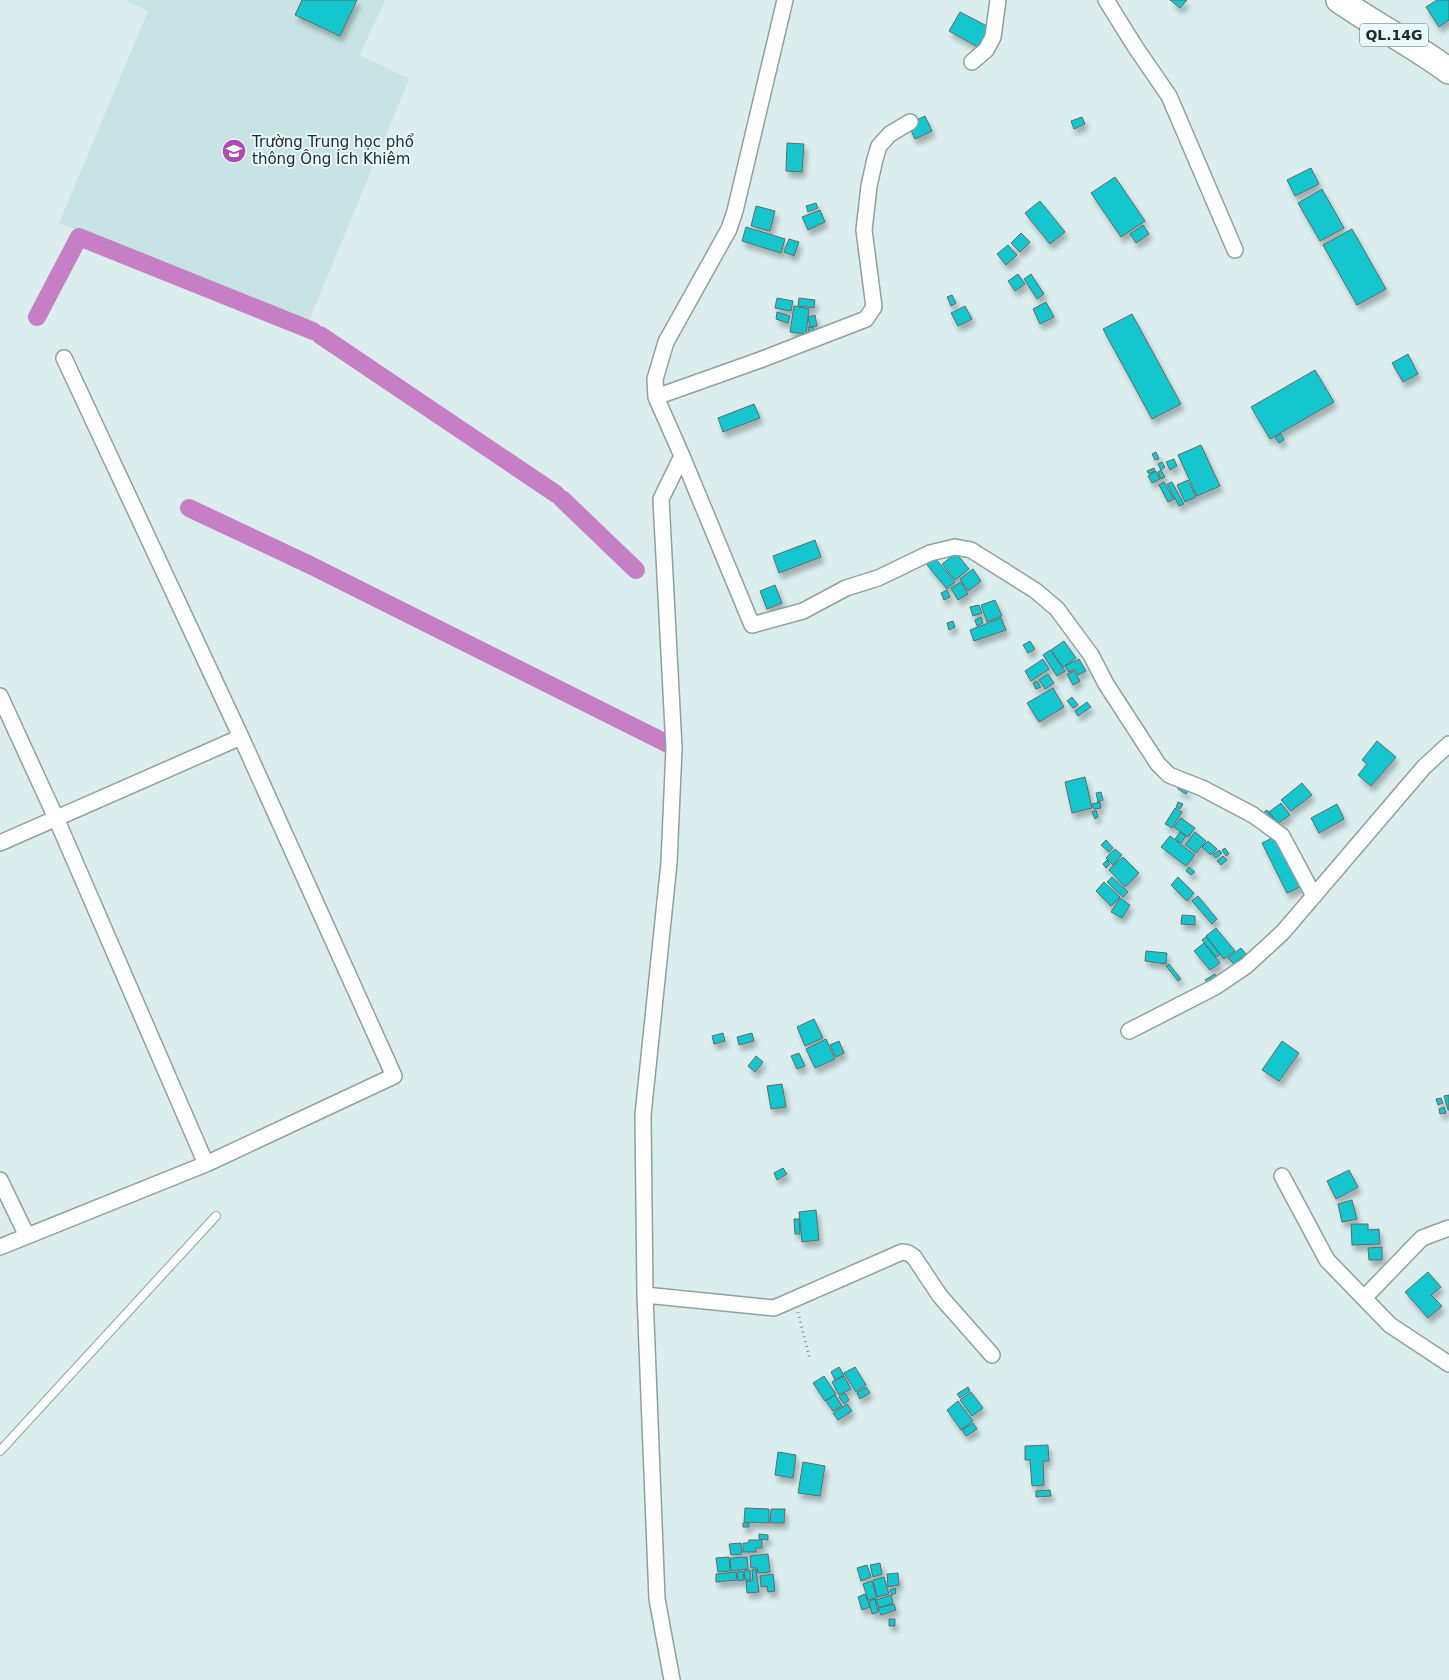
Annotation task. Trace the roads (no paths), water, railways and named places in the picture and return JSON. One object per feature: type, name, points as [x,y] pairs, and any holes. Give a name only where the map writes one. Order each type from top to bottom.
[{"type":"main road","name":"QL.14G","points":[[1339,0],[1363,17],[1429,56],[1449,71]]},
{"type":"street","points":[[785,0],[735,211],[728,230],[666,342],[654,379],[656,397],[752,625],[803,611],[846,588],[878,578],[930,553],[955,547],[971,550],[1036,591],[1057,609],[1091,655],[1106,684],[1158,764],[1170,775],[1202,788],[1253,815],[1282,836],[1314,896]]},
{"type":"street","points":[[972,62],[986,50],[993,37],[998,0]]},
{"type":"street","points":[[1106,0],[1169,96],[1235,250]]},
{"type":"street","points":[[656,397],[760,360],[866,319],[874,307],[864,230],[869,186],[875,159],[879,146],[890,134],[910,122]]},
{"type":"street","points":[[0,1248],[206,1164],[394,1076],[241,737],[64,358]]},
{"type":"street","points":[[672,1680],[657,1599],[645,1295],[643,1116],[669,863],[674,748],[662,499],[682,456]]},
{"type":"street","points":[[0,696],[56,818],[206,1164]]},
{"type":"street","points":[[0,843],[241,737]]},
{"type":"street","points":[[1129,1031],[1215,987],[1246,966],[1283,932],[1424,767],[1449,744]]},
{"type":"street","points":[[1282,1176],[1327,1260],[1390,1325],[1449,1364]]},
{"type":"street","points":[[0,1180],[27,1236]]},
{"type":"street","points":[[1364,1298],[1422,1238],[1449,1228]]},
{"type":"street","points":[[645,1295],[774,1308],[902,1252],[908,1253],[914,1257],[940,1296],[992,1355]]},
{"type":"lane","points":[[0,1451],[216,1216]]},
{"type":"waterway","points":[[37,317],[79,237],[313,331]]},
{"type":"waterway","points":[[320,335],[556,494]]},
{"type":"waterway","points":[[562,499],[636,570]]},
{"type":"waterway","points":[[189,508],[310,565],[670,745]]},
{"type":"place","name":"Trường Trung học phổ thông Ông Ích Khiêm","points":[[234,151]]}]
